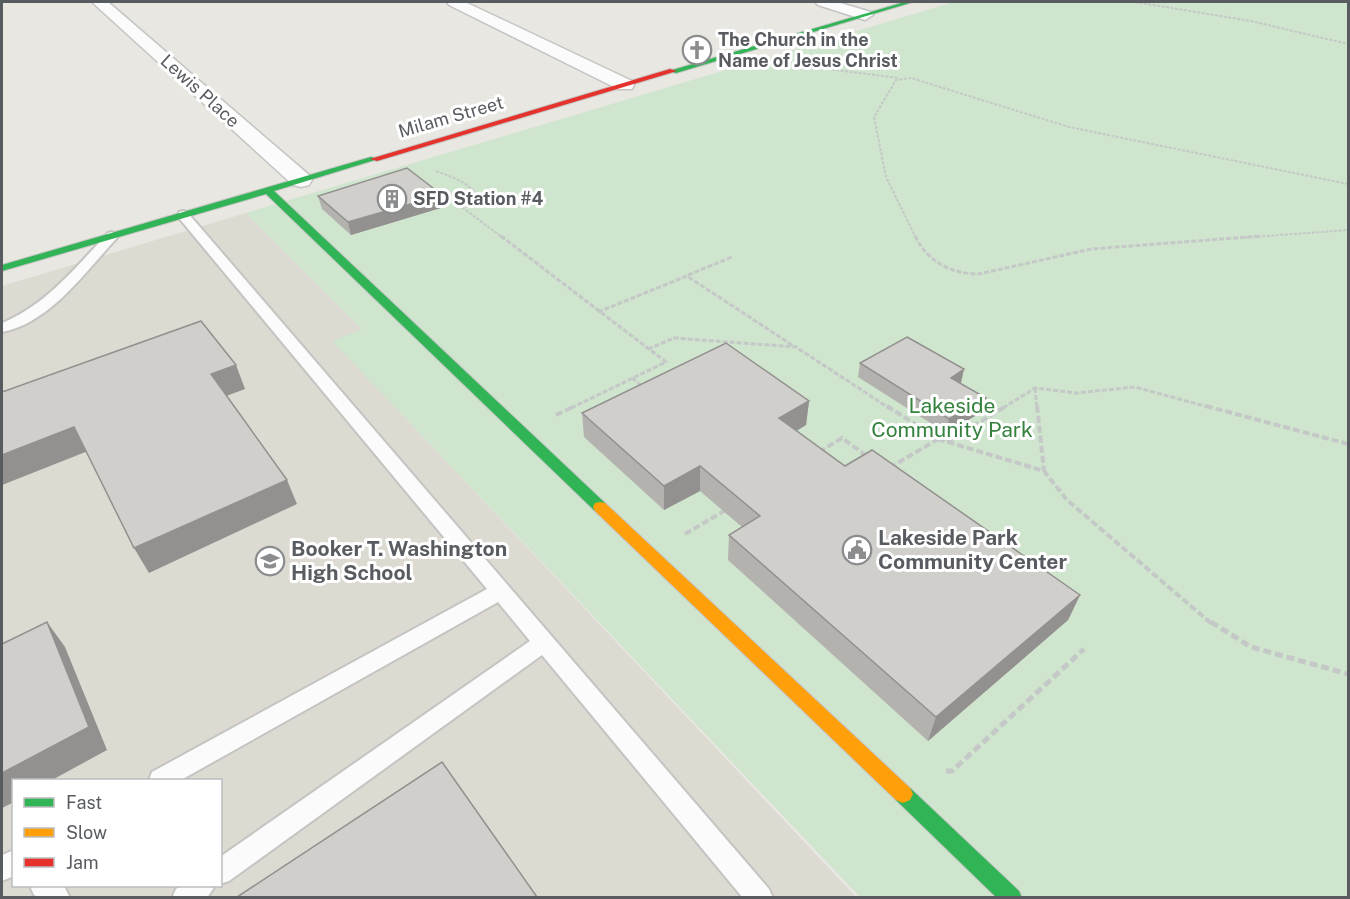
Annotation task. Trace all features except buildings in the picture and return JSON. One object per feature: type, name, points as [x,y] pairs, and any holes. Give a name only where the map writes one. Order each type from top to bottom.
[{"type":"street","name":"Lewis Place","points":[[99,2],[295,175]]},
{"type":"street","points":[[454,2],[618,81]]},
{"type":"street","points":[[823,2],[865,15]]},
{"type":"street","name":"Milam Street","points":[[243,183],[295,175],[618,81],[876,2]]},
{"type":"street","name":"Milam Street","points":[[618,81],[910,2]]},
{"type":"street","name":"Milam Street","points":[[2,268],[267,190],[295,175]]},
{"type":"street","points":[[267,190],[1012,897]]},
{"type":"lane","points":[[183,215],[760,897]]},
{"type":"lane","points":[[2,328],[15,324],[41,309],[112,236]]},
{"type":"lane","points":[[162,779],[501,591]]},
{"type":"lane","points":[[222,871],[545,642]]},
{"type":"lane","points":[[185,897],[199,887]]},
{"type":"path","points":[[1135,2],[1251,21],[1348,44]]},
{"type":"path","points":[[793,65],[911,78],[1069,127],[1348,184]]},
{"type":"path","points":[[902,78],[896,80],[874,117],[886,177],[923,252],[950,270],[962,274],[980,274],[1091,249],[1348,230]]},
{"type":"path","points":[[430,166],[438,173],[454,176],[468,184],[477,194],[472,204],[463,208],[666,362],[552,418]]},
{"type":"path","points":[[598,312],[732,257]]},
{"type":"path","points":[[687,276],[938,439],[1044,471],[1068,500],[1216,627],[1251,647],[1348,674]]},
{"type":"path","points":[[648,349],[674,338],[796,347]]},
{"type":"path","points":[[632,378],[650,393]]},
{"type":"path","points":[[947,441],[1035,388],[1076,393],[1135,387],[1348,444]]},
{"type":"path","points":[[1035,388],[1044,471]]},
{"type":"path","points":[[812,456],[842,438],[877,464]]},
{"type":"path","points":[[886,470],[938,439]]},
{"type":"path","points":[[677,540],[724,511]]},
{"type":"path","points":[[937,772],[952,771],[1084,650]]},
{"type":"shaded area","name":"Booker T. Washington High School","points":[[246,213],[362,329],[333,341],[856,897],[2,898],[2,286]]},
{"type":"green space","name":"Lakeside Community Park","points":[[954,2],[1348,2],[1348,897],[860,897],[332,341],[362,329],[246,213]]},
{"type":"traffic: fast","points":[[673,71],[910,2]]},
{"type":"traffic: fast","points":[[2,268],[374,159]]},
{"type":"traffic: fast","points":[[267,190],[600,507]]},
{"type":"traffic: fast","points":[[903,794],[1012,898]]},
{"type":"traffic: slow","points":[[600,507],[903,794]]},
{"type":"traffic: jam","points":[[374,159],[673,71]]},
{"type":"place","name":"The Church in the Name of Jesus Christ","points":[[697,50]]},
{"type":"place","name":"SFD Station #4","points":[[392,199]]},
{"type":"place","name":"Lakeside Park Community Center","points":[[857,550]]},
{"type":"place","name":"Booker T. Washington High School","points":[[270,561]]}]
